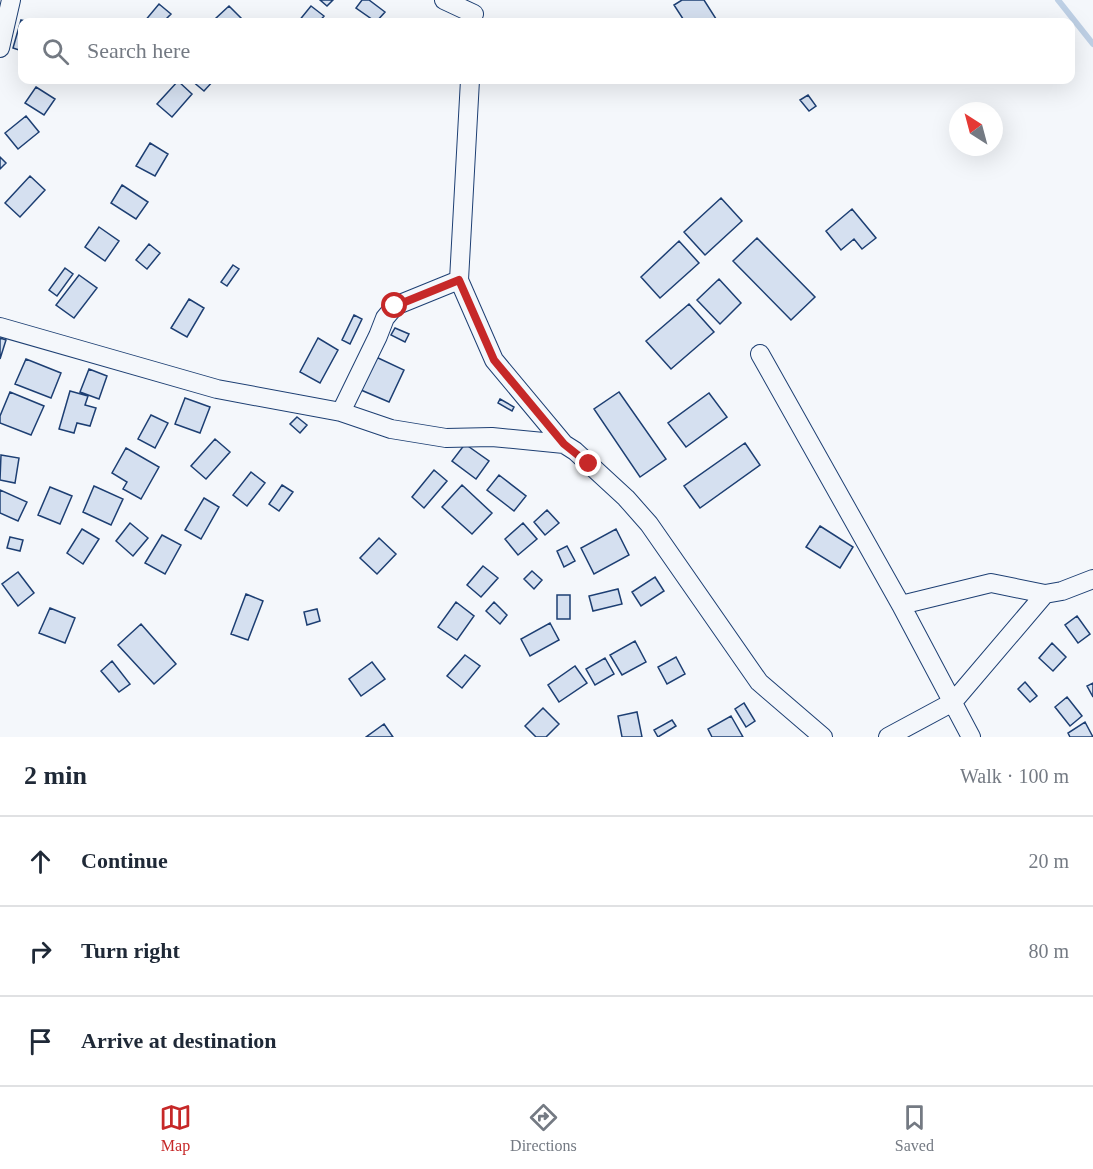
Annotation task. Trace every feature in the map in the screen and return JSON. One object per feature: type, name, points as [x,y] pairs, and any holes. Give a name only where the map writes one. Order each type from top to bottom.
[{"type":"street","points":[[0,48],[11,0]]},
{"type":"street","points":[[444,0],[474,12]]},
{"type":"street","points":[[470,84],[459,280],[494,360],[564,444],[575,451],[619,491],[649,524],[759,682],[823,737]]},
{"type":"street","points":[[341,412],[374,346],[385,318],[395,306],[459,280]]},
{"type":"street","points":[[0,327],[217,389],[341,412],[391,429],[446,438],[492,437],[564,444]]},
{"type":"street","points":[[760,354],[901,605],[971,737]]},
{"type":"street","points":[[901,605],[991,583],[1045,594],[1062,591],[1093,579]]},
{"type":"street","points":[[888,737],[952,702],[1045,594]]},
{"type":"building","points":[[320,0],[333,0],[327,6]]},
{"type":"building","points":[[362,0],[369,0],[385,12],[380,18],[370,18],[356,8]]},
{"type":"building","points":[[682,0],[704,0],[715,18],[682,18],[674,5]]},
{"type":"building","points":[[159,4],[171,14],[167,18],[147,18]]},
{"type":"building","points":[[229,6],[241,18],[216,18]]},
{"type":"building","points":[[311,6],[324,16],[322,18],[301,18]]},
{"type":"building","points":[[18,30],[18,50],[13,48]]},
{"type":"building","points":[[175,84],[181,84],[192,94],[172,117],[157,104]]},
{"type":"building","points":[[196,84],[210,84],[204,91]]},
{"type":"building","points":[[36,87],[55,99],[44,115],[25,103]]},
{"type":"building","points":[[808,95],[816,106],[809,111],[800,100]]},
{"type":"building","points":[[26,116],[39,132],[18,149],[5,133]]},
{"type":"building","points":[[150,143],[168,154],[155,176],[136,166]]},
{"type":"building","points":[[0,157],[6,163],[0,169]]},
{"type":"building","points":[[30,176],[45,190],[20,217],[5,203]]},
{"type":"building","points":[[122,185],[148,202],[136,219],[111,203]]},
{"type":"building","points":[[721,198],[742,221],[705,255],[684,232]]},
{"type":"building","points":[[852,209],[876,238],[862,249],[854,239],[841,250],[826,231]]},
{"type":"building","points":[[99,227],[119,241],[105,261],[85,247]]},
{"type":"building","points":[[757,238],[815,297],[791,320],[733,261]]},
{"type":"building","points":[[679,241],[699,263],[660,298],[641,277]]},
{"type":"building","points":[[149,244],[160,253],[147,269],[136,260]]},
{"type":"building","points":[[233,265],[239,269],[227,286],[221,282]]},
{"type":"building","points":[[65,268],[73,274],[57,296],[49,290]]},
{"type":"building","points":[[79,275],[97,288],[74,318],[56,305]]},
{"type":"building","points":[[719,279],[741,303],[720,324],[697,300]]},
{"type":"building","points":[[189,299],[204,308],[187,337],[171,328]]},
{"type":"building","points":[[689,304],[714,332],[671,369],[646,341]]},
{"type":"building","points":[[354,315],[362,319],[350,344],[342,340]]},
{"type":"building","points":[[395,328],[409,334],[405,342],[391,335]]},
{"type":"building","points":[[0,338],[6,340],[0,359]]},
{"type":"building","points":[[318,338],[338,350],[320,383],[300,372]]},
{"type":"building","points":[[376,357],[404,370],[389,402],[361,390]]},
{"type":"building","points":[[26,359],[61,373],[51,398],[15,384]]},
{"type":"building","points":[[89,369],[107,376],[99,399],[80,392]]},
{"type":"building","points":[[70,391],[88,396],[85,405],[96,408],[90,426],[77,423],[74,433],[59,429]]},
{"type":"building","points":[[10,392],[44,406],[31,435],[0,423],[0,416]]},
{"type":"building","points":[[619,392],[666,459],[640,477],[594,409]]},
{"type":"building","points":[[709,393],[727,417],[686,447],[668,423]]},
{"type":"building","points":[[185,398],[210,407],[200,433],[175,424]]},
{"type":"building","points":[[500,399],[514,407],[512,411],[498,403]]},
{"type":"building","points":[[151,415],[168,423],[155,448],[138,439]]},
{"type":"building","points":[[297,417],[307,425],[300,433],[290,424]]},
{"type":"building","points":[[215,439],[230,452],[206,479],[191,466]]},
{"type":"building","points":[[745,443],[760,465],[700,508],[684,486]]},
{"type":"building","points":[[465,444],[489,461],[476,479],[452,461]]},
{"type":"building","points":[[126,448],[159,467],[141,499],[123,489],[127,482],[112,473]]},
{"type":"building","points":[[1,455],[19,458],[15,483],[0,480]]},
{"type":"building","points":[[434,470],[447,481],[424,508],[412,497]]},
{"type":"building","points":[[251,472],[265,483],[247,506],[233,495]]},
{"type":"building","points":[[499,475],[526,496],[514,511],[487,490]]},
{"type":"building","points":[[282,485],[293,492],[279,511],[269,504]]},
{"type":"building","points":[[462,485],[492,513],[472,534],[442,507]]},
{"type":"building","points":[[94,486],[123,499],[111,525],[83,512]]},
{"type":"building","points":[[50,487],[72,496],[60,524],[38,515]]},
{"type":"building","points":[[0,490],[27,502],[18,521],[0,513]]},
{"type":"building","points":[[204,498],[219,507],[201,539],[185,530]]},
{"type":"building","points":[[547,510],[559,523],[545,535],[534,522]]},
{"type":"building","points":[[130,523],[148,538],[133,556],[116,541]]},
{"type":"building","points":[[523,523],[537,539],[518,555],[505,539]]},
{"type":"building","points":[[820,526],[853,547],[840,568],[806,547]]},
{"type":"building","points":[[82,529],[99,539],[83,564],[67,553]]},
{"type":"building","points":[[616,529],[629,555],[594,574],[581,548]]},
{"type":"building","points":[[162,535],[181,545],[165,574],[145,563]]},
{"type":"building","points":[[10,537],[23,540],[20,551],[7,548]]},
{"type":"building","points":[[379,538],[396,554],[377,574],[360,558]]},
{"type":"building","points":[[567,546],[575,561],[564,567],[557,551]]},
{"type":"building","points":[[483,566],[498,578],[481,597],[467,585]]},
{"type":"building","points":[[532,571],[542,580],[534,589],[524,579]]},
{"type":"building","points":[[18,572],[34,593],[18,606],[2,584]]},
{"type":"building","points":[[655,577],[664,591],[641,606],[632,592]]},
{"type":"building","points":[[618,589],[622,604],[593,611],[589,596]]},
{"type":"building","points":[[246,594],[263,601],[248,640],[231,634]]},
{"type":"building","points":[[557,595],[570,595],[570,619],[557,619]]},
{"type":"building","points":[[456,602],[474,616],[457,640],[438,627]]},
{"type":"building","points":[[494,602],[507,615],[500,624],[486,611]]},
{"type":"building","points":[[50,608],[75,618],[65,643],[39,633]]},
{"type":"building","points":[[317,609],[320,621],[307,625],[304,612]]},
{"type":"building","points":[[1077,616],[1090,634],[1078,643],[1065,625]]},
{"type":"building","points":[[550,623],[559,640],[530,656],[521,639]]},
{"type":"building","points":[[141,624],[176,664],[154,684],[118,645]]},
{"type":"building","points":[[635,641],[646,662],[622,675],[610,655]]},
{"type":"building","points":[[1052,643],[1066,657],[1053,671],[1039,658]]},
{"type":"building","points":[[465,655],[480,666],[462,688],[447,676]]},
{"type":"building","points":[[676,657],[685,674],[667,684],[658,667]]},
{"type":"building","points":[[605,658],[614,674],[595,685],[586,669]]},
{"type":"building","points":[[112,661],[130,684],[119,692],[101,671]]},
{"type":"building","points":[[372,662],[385,679],[361,696],[349,679]]},
{"type":"building","points":[[575,666],[587,683],[559,702],[548,685]]},
{"type":"building","points":[[1025,682],[1037,696],[1030,702],[1018,689]]},
{"type":"building","points":[[1093,683],[1093,697],[1087,686]]},
{"type":"building","points":[[1067,697],[1082,716],[1070,726],[1055,707]]},
{"type":"building","points":[[744,703],[755,721],[746,727],[735,709]]},
{"type":"building","points":[[543,708],[559,724],[546,737],[536,737],[525,726]]},
{"type":"building","points":[[637,712],[642,737],[622,737],[618,716]]},
{"type":"building","points":[[731,716],[743,737],[712,737],[708,729]]},
{"type":"building","points":[[672,720],[676,726],[658,737],[654,730]]},
{"type":"building","points":[[1085,722],[1093,737],[1070,737],[1068,733]]},
{"type":"building","points":[[384,724],[393,737],[366,737]]},
{"type":"waterway","points":[[1058,0],[1072,18]]},
{"type":"waterway","points":[[1075,21],[1093,44]]},
{"type":"route","points":[[395,306],[459,280],[494,360],[564,444],[589,464]]}]
